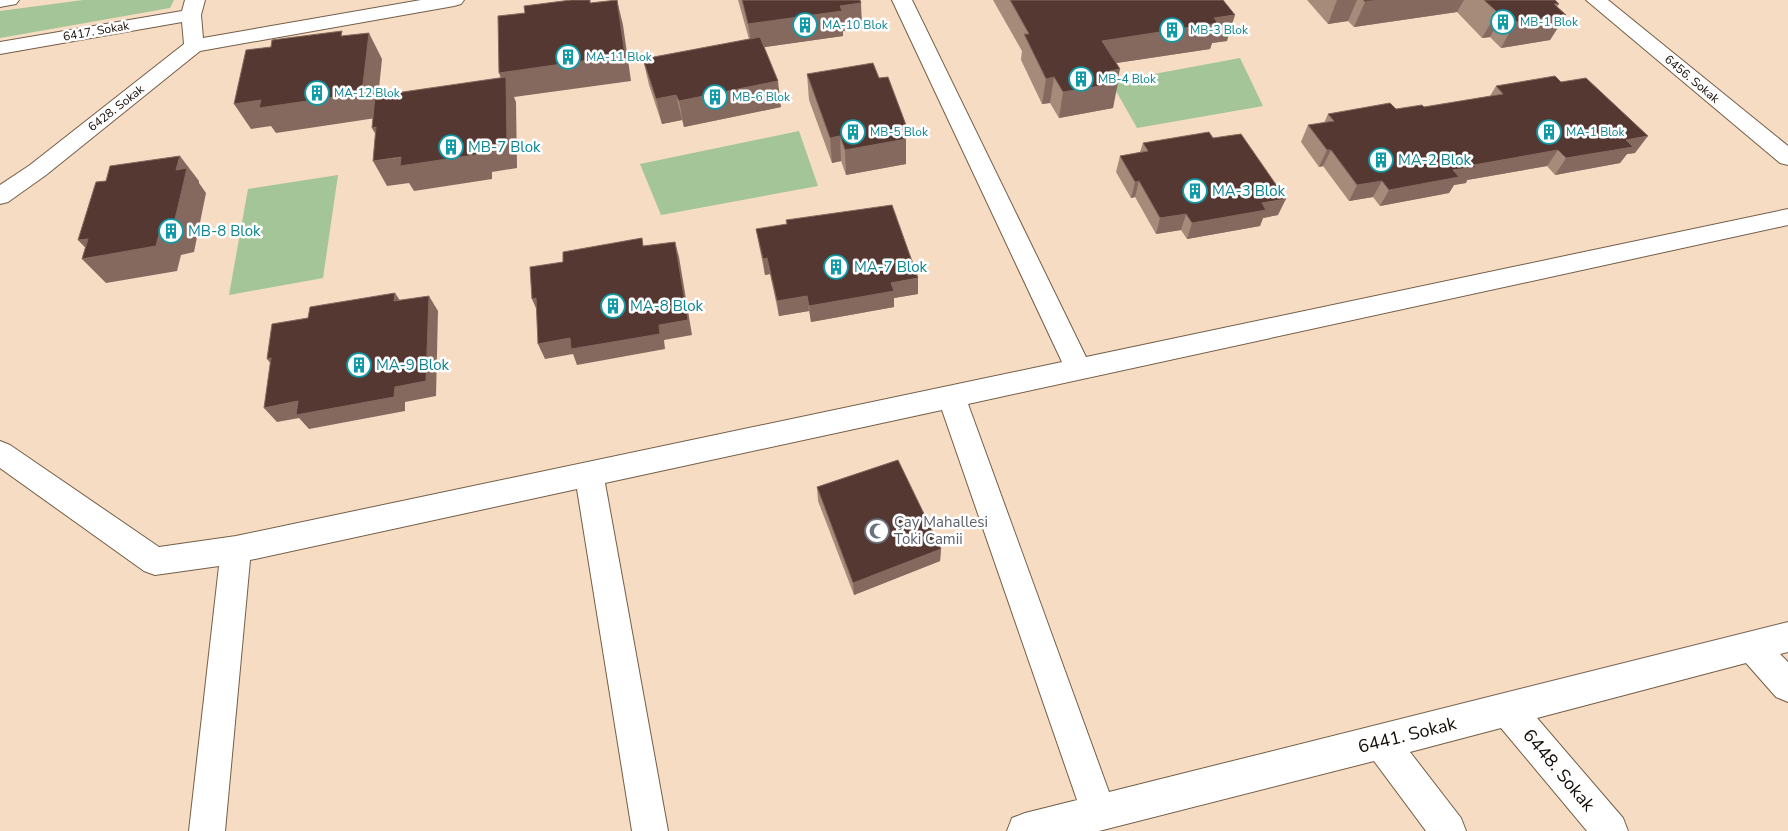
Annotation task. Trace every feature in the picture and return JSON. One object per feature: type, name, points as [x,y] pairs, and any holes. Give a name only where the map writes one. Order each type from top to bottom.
[{"type":"street","points":[[0,1],[9,0]]},
{"type":"street","points":[[193,7],[194,46],[454,0]]},
{"type":"street","points":[[902,0],[1080,369]]},
{"type":"street","name":"6456. Sokak","points":[[1596,0],[1788,158]]},
{"type":"street","name":"6417. Sokak","points":[[0,48],[193,7]]},
{"type":"street","name":"6428. Sokak","points":[[0,196],[38,170],[194,46]]},
{"type":"street","points":[[0,453],[155,561],[236,550],[1788,217]]},
{"type":"street","points":[[951,396],[1099,813]]},
{"type":"street","points":[[589,474],[650,831]]},
{"type":"street","points":[[207,831],[236,550]]},
{"type":"street","name":"6441. Sokak","points":[[1025,831],[1508,710],[1788,637]]},
{"type":"street","points":[[1752,647],[1788,686]]},
{"type":"street","name":"6448. Sokak","points":[[1508,710],[1610,831]]},
{"type":"street","points":[[1381,742],[1448,831]]},
{"type":"green space","points":[[83,0],[174,0],[170,8],[0,38],[0,11]]},
{"type":"green space","points":[[1240,58],[1263,106],[1137,128],[1111,82]]},
{"type":"green space","points":[[799,131],[818,186],[661,215],[640,164]]},
{"type":"green space","points":[[338,175],[323,278],[229,295],[248,189]]},
{"type":"building","points":[[571,0],[590,0],[590,3],[617,0],[625,55],[499,73],[498,16],[525,13],[524,6]]},
{"type":"building","points":[[742,0],[860,0],[861,3],[840,6],[842,11],[748,24]]},
{"type":"building","points":[[1010,0],[1223,0],[1235,15],[1214,18],[1218,23],[1102,41],[1120,69],[1110,71],[1118,83],[1063,92],[1054,77],[1046,79],[1024,34],[1029,34]]},
{"type":"building","points":[[1484,0],[1555,0],[1559,4],[1554,4],[1566,15],[1515,22],[1504,11],[1497,12]]},
{"type":"building","points":[[342,31],[341,36],[369,33],[362,93],[259,108],[261,100],[234,104],[246,50],[271,47],[272,40]]},
{"type":"building","points":[[760,37],[778,81],[679,101],[676,95],[656,99],[643,59]]},
{"type":"building","points":[[873,63],[879,78],[888,77],[906,125],[900,126],[906,139],[845,150],[840,136],[830,138],[807,74]]},
{"type":"building","points":[[1555,76],[1561,82],[1586,78],[1648,136],[1626,140],[1633,147],[1566,158],[1558,150],[1474,165],[1476,167],[1453,170],[1459,177],[1389,190],[1382,181],[1357,185],[1331,150],[1327,150],[1308,125],[1334,121],[1328,114],[1390,103],[1396,109],[1422,105],[1424,107],[1503,94],[1496,86]]},
{"type":"building","points":[[506,77],[507,143],[481,147],[481,154],[400,166],[401,157],[373,161],[376,127],[372,128],[375,96]]},
{"type":"building","name":"MA-3 Blok","points":[[1209,132],[1213,138],[1241,134],[1286,199],[1262,203],[1266,210],[1192,223],[1186,214],[1160,218],[1139,181],[1135,182],[1120,156],[1148,151],[1143,143]]},
{"type":"building","points":[[180,156],[176,170],[187,168],[173,228],[160,230],[156,246],[82,259],[88,239],[78,240],[96,182],[106,181],[110,166]]},
{"type":"building","name":"MA-7 Blok","points":[[892,205],[918,278],[891,283],[894,291],[809,306],[807,296],[777,301],[767,258],[763,259],[756,229],[787,224],[786,220]]},
{"type":"building","name":"MA-8 Blok","points":[[642,238],[643,246],[675,242],[688,320],[659,325],[660,334],[571,349],[570,338],[538,344],[536,298],[532,299],[530,267],[563,262],[563,252]]},
{"type":"building","name":"MA-9 Blok","points":[[395,293],[394,301],[429,296],[426,381],[395,387],[394,397],[296,415],[298,401],[264,408],[271,358],[267,359],[272,324],[308,318],[310,307]]},
{"type":"building","name":"Çay Mahallesi Toki Camii","points":[[898,460],[941,549],[853,583],[817,487]]},
{"type":"place","name":"MB-1 Blok","points":[[1503,22]]},
{"type":"place","name":"MA-10 Blok","points":[[805,25]]},
{"type":"place","name":"MB-3 Blok","points":[[1172,30]]},
{"type":"place","name":"MA-11 Blok","points":[[568,57]]},
{"type":"place","name":"MB-4 Blok","points":[[1081,79]]},
{"type":"place","name":"MA-12 Blok","points":[[317,93]]},
{"type":"place","name":"MB-6 Blok","points":[[715,97]]},
{"type":"place","name":"MB-5 Blok","points":[[853,132]]},
{"type":"place","name":"MA-1 Blok","points":[[1549,132]]},
{"type":"place","name":"MB-7 Blok","points":[[451,147]]},
{"type":"place","name":"MA-2 Blok","points":[[1381,160]]},
{"type":"place","name":"MA-3 Blok","points":[[1195,191]]},
{"type":"place","name":"MB-8 Blok","points":[[171,231]]},
{"type":"place","name":"MA-7 Blok","points":[[836,267]]},
{"type":"place","name":"MA-8 Blok","points":[[613,306]]},
{"type":"place","name":"MA-9 Blok","points":[[359,365]]},
{"type":"place","name":"Çay Mahallesi Toki Camii","points":[[877,531]]}]
